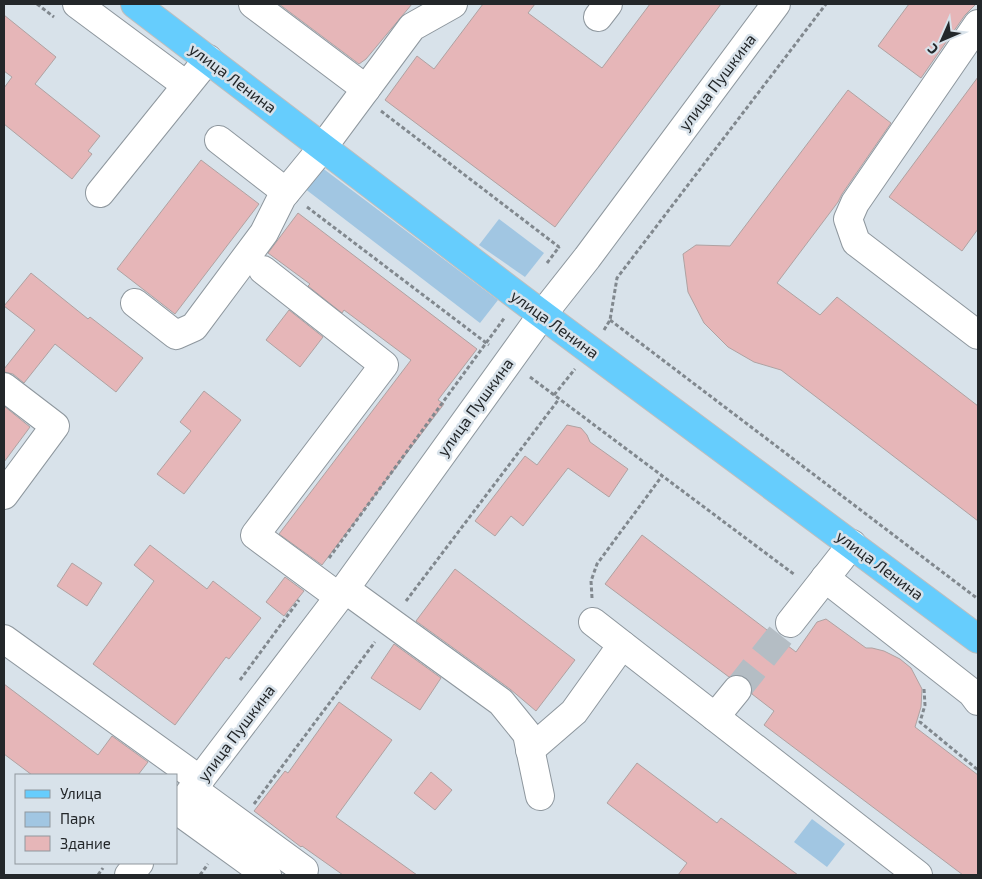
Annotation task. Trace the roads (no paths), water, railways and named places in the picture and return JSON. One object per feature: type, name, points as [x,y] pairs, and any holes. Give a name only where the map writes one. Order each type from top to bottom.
[{"type":"main road","name":"улица Ленина","points":[[135,4],[542,315],[978,639]]},
{"type":"street","points":[[77,4],[186,86]]},
{"type":"street","points":[[253,4],[364,93]]},
{"type":"street","points":[[135,303],[176,335],[194,326],[264,233],[282,197],[323,147],[412,27],[453,4]]},
{"type":"street","name":"улица Пушкина","points":[[187,797],[342,593],[508,361],[776,4]]},
{"type":"street","points":[[978,24],[855,203],[848,219],[856,242],[978,335]]},
{"type":"street","points":[[100,193],[208,59]]},
{"type":"street","points":[[219,140],[286,192]]},
{"type":"street","points":[[263,270],[384,365],[255,535],[501,702],[527,734],[540,796]]},
{"type":"street","points":[[4,387],[55,426],[4,495]]},
{"type":"street","points":[[790,623],[852,544]]},
{"type":"street","points":[[820,584],[972,693],[978,701]]},
{"type":"street","points":[[593,622],[918,875]]},
{"type":"street","points":[[4,639],[160,774]]},
{"type":"street","points":[[530,750],[574,712],[622,645]]},
{"type":"street","points":[[715,717],[737,690]]},
{"type":"street","points":[[187,797],[304,870]]},
{"type":"street","points":[[187,797],[268,875]]},
{"type":"street","points":[[130,875],[137,864]]},
{"type":"tunnel","points":[[737,690],[790,623]]}]
